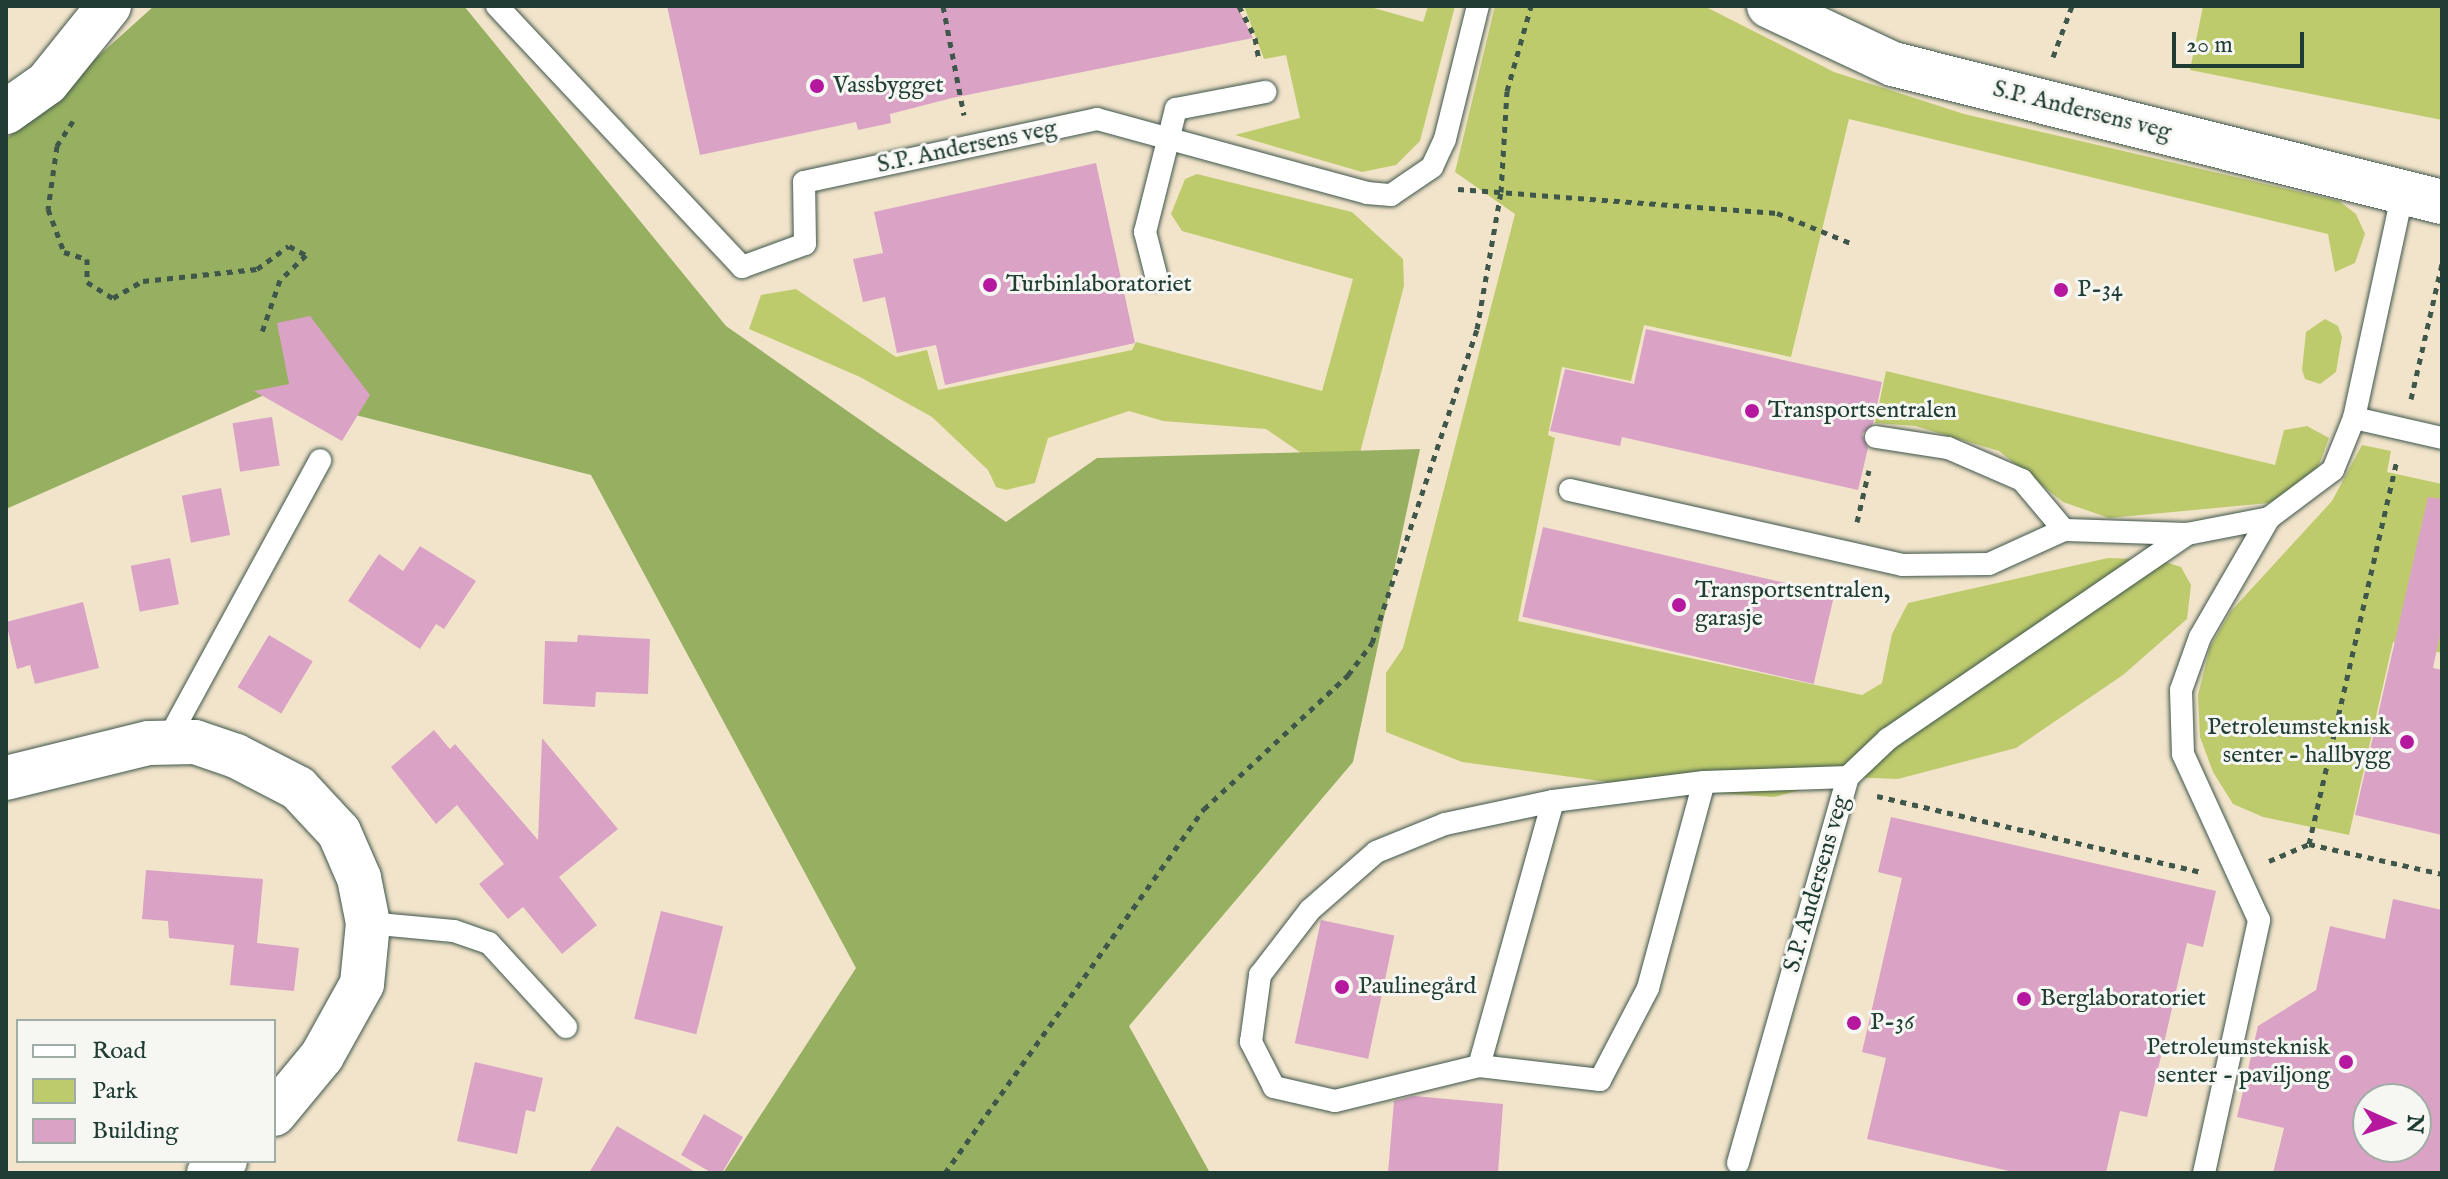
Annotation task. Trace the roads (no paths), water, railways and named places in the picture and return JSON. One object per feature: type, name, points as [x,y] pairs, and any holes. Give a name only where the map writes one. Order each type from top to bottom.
[{"type":"street","points":[[6,112],[47,83],[109,6]]},
{"type":"street","name":"S.P. Andersens veg","points":[[1769,6],[1893,64],[2422,197]]},
{"type":"street","points":[[6,778],[26,770],[166,743],[195,742],[236,756],[298,788],[339,832],[359,878],[368,923],[362,984],[322,1056],[276,1112]]},
{"type":"lane","name":"S.P. Andersens veg","points":[[497,6],[742,267],[805,244],[804,182],[1097,119],[1367,193],[1391,195],[1409,186],[1432,167],[1445,139],[1478,6]]},
{"type":"lane","points":[[1157,279],[1145,232],[1176,109],[1265,92]]},
{"type":"lane","name":"S.P. Andersens veg","points":[[2204,1173],[2259,920],[2183,754],[2181,690],[2200,637],[2269,518],[2333,470],[2354,418],[2422,197]]},
{"type":"lane","points":[[2354,418],[2442,438]]},
{"type":"lane","points":[[1876,437],[1948,448],[2022,480],[2064,530]]},
{"type":"lane","points":[[166,743],[320,460]]},
{"type":"lane","name":"S.P. Andersens veg","points":[[1570,490],[1850,556],[1902,565],[1989,564],[2064,530],[2187,534],[2269,518]]},
{"type":"lane","name":"S.P. Andersens veg","points":[[1738,1163],[1846,784],[1888,739],[2187,534]]},
{"type":"lane","points":[[1704,782],[1648,988],[1600,1080],[1479,1066],[1335,1101],[1274,1087],[1251,1042],[1260,975],[1310,910],[1376,852],[1445,824],[1553,801],[1704,782],[1846,784]]},
{"type":"lane","points":[[1479,1066],[1553,801]]},
{"type":"lane","points":[[368,923],[454,931],[489,943],[566,1027]]},
{"type":"place","name":"Vassbygget","points":[[817,86]]},
{"type":"place","name":"Turbinlaboratoriet","points":[[990,285]]},
{"type":"place","name":"P-34","points":[[2061,290]]},
{"type":"place","name":"Transportsentralen","points":[[1752,411]]},
{"type":"place","name":"Transportsentralen, garasje","points":[[1679,605]]},
{"type":"place","name":"Petroleumsteknisk senter - hallbygg","points":[[2407,742]]},
{"type":"place","name":"Paulinegård","points":[[1342,987]]},
{"type":"place","name":"Berglaboratoriet","points":[[2024,999]]},
{"type":"place","name":"P-36","points":[[1854,1023]]},
{"type":"place","name":"Petroleumsteknisk senter - paviljong","points":[[2346,1062]]}]
